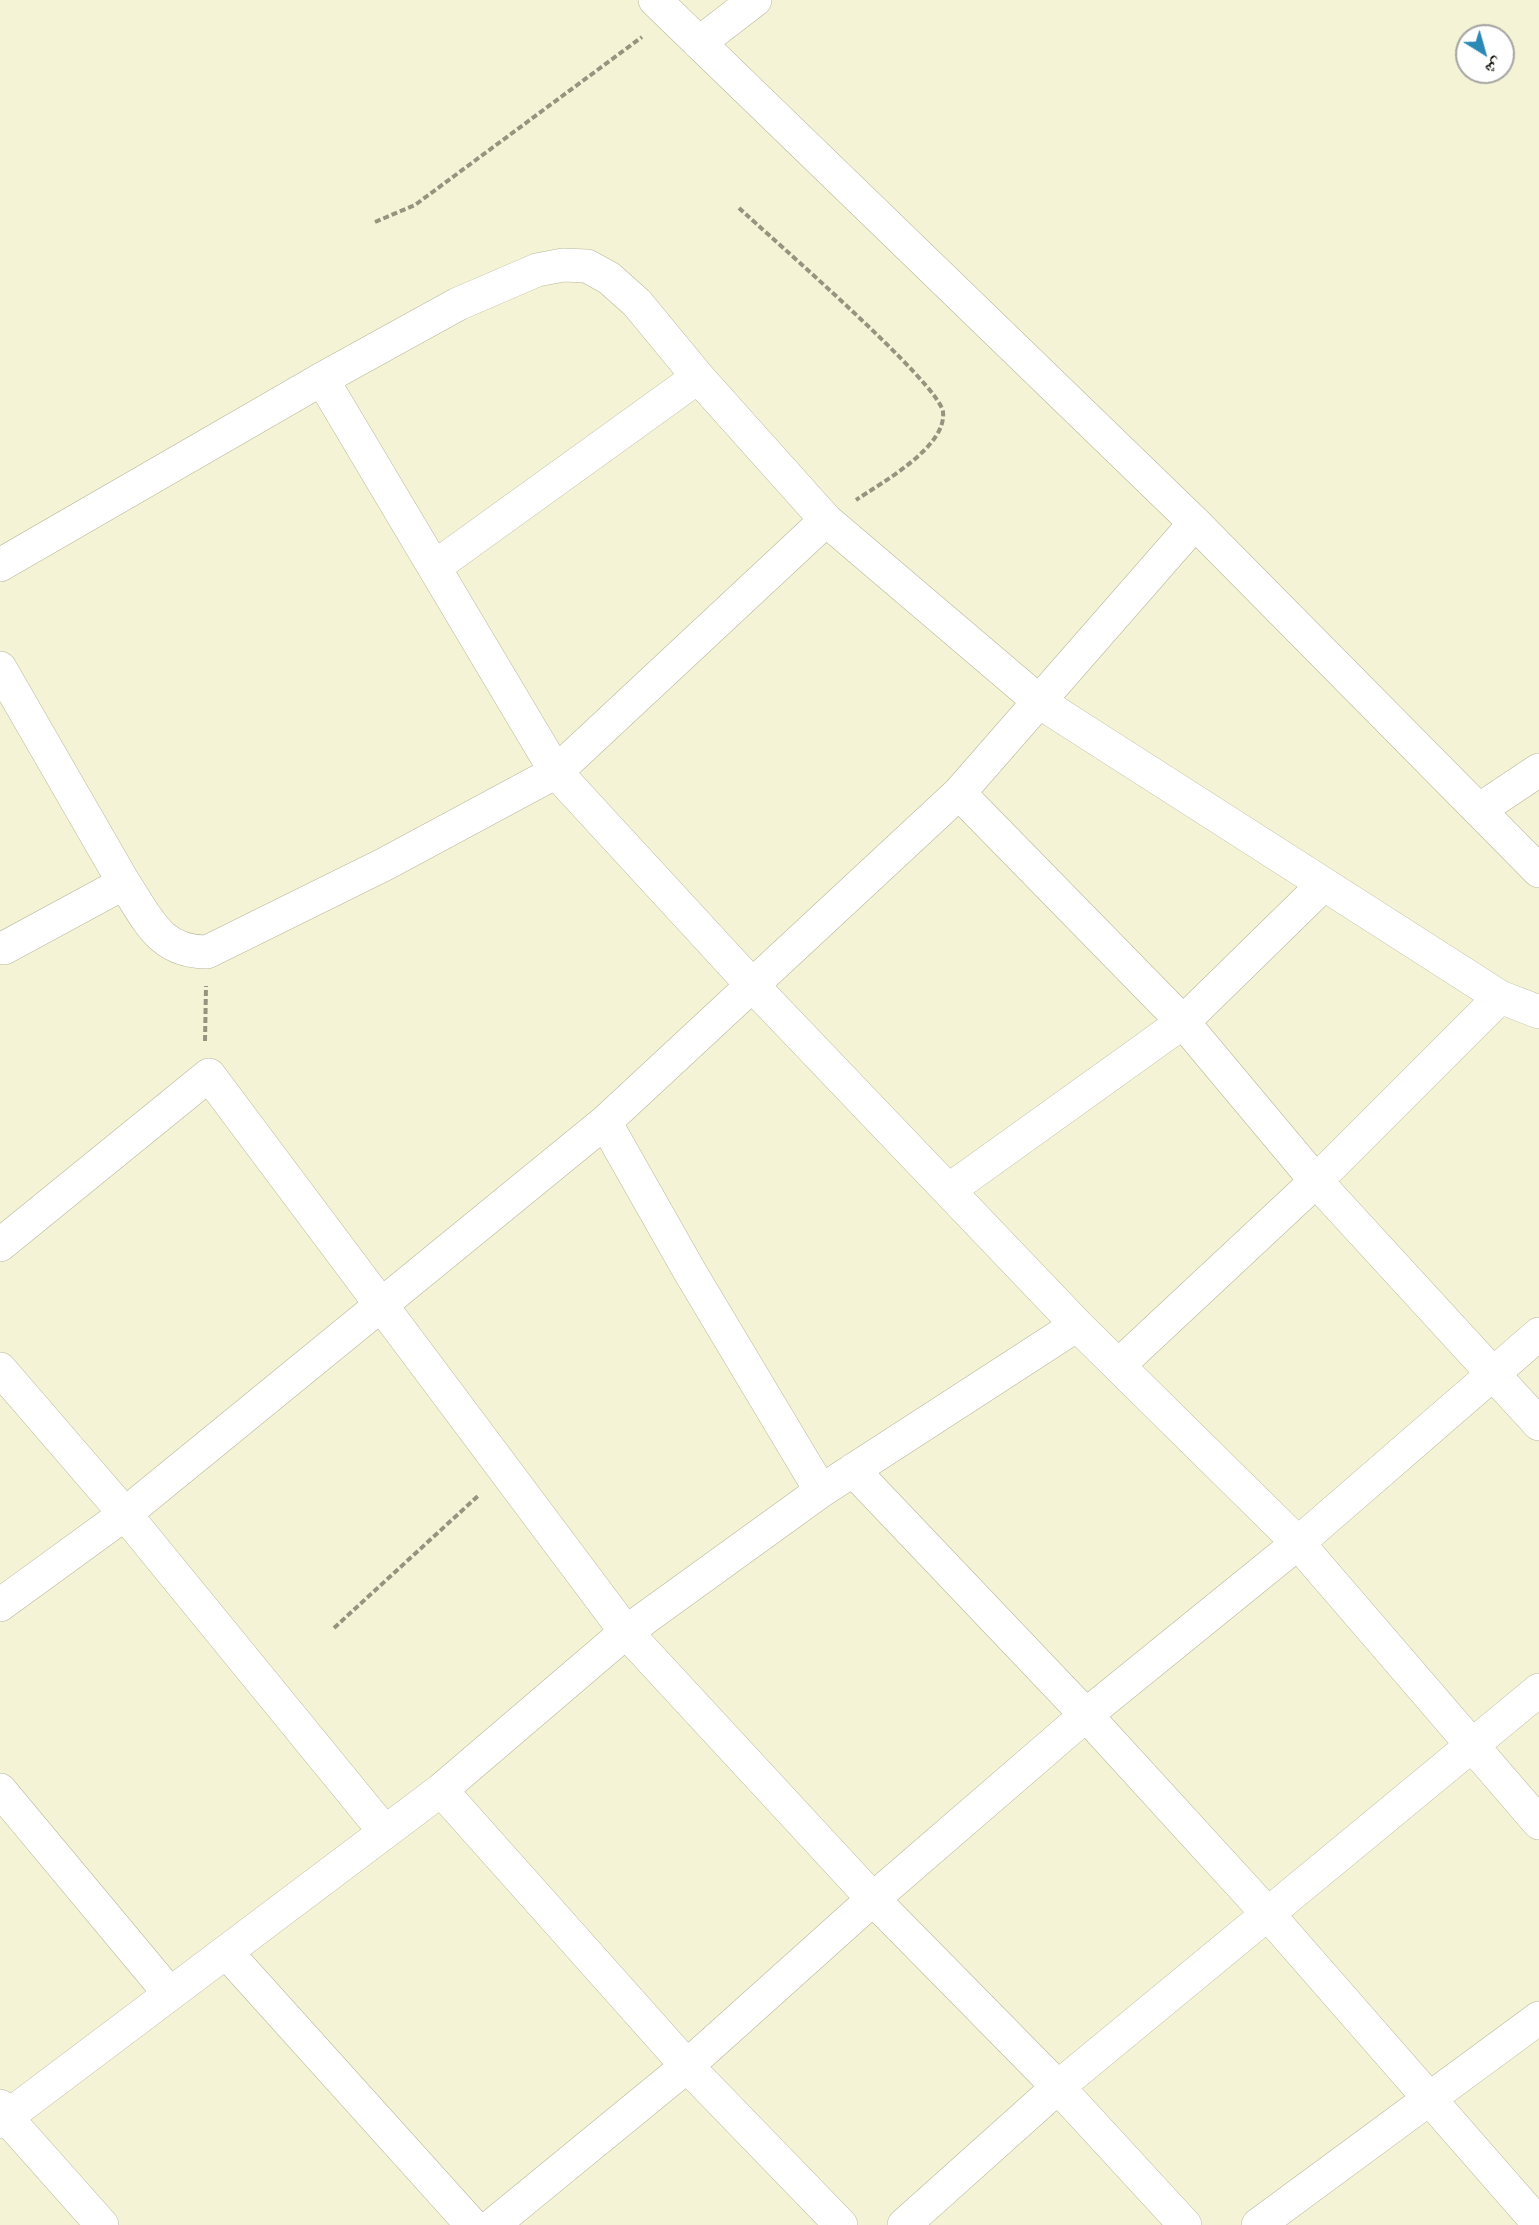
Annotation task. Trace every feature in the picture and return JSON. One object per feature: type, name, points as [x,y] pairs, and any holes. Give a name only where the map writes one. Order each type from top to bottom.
[{"type":"street","points":[[699,43],[754,0]]},
{"type":"street","points":[[663,8],[1195,523],[1539,871]]},
{"type":"street","points":[[0,565],[322,379],[458,304],[537,270],[563,265],[587,266],[609,278],[637,303],[698,377],[825,520],[1041,703],[1500,997],[1539,1012]]},
{"type":"street","points":[[436,566],[698,377]]},
{"type":"street","points":[[322,379],[436,566],[556,772],[753,986],[1077,1325],[1298,1543],[1539,1823]]},
{"type":"street","points":[[0,668],[9,705],[124,883],[166,941],[180,950],[207,952],[385,864],[556,772],[825,520]]},
{"type":"street","points":[[0,1605],[125,1514],[604,1122],[959,793],[1041,703],[1195,523]]},
{"type":"street","points":[[1479,810],[1539,770]]},
{"type":"street","points":[[959,793],[1184,1022],[1316,1181],[1539,1424]]},
{"type":"street","points":[[2,947],[124,883]]},
{"type":"street","points":[[949,1190],[1184,1022],[1323,885]]},
{"type":"street","points":[[1119,1365],[1316,1181],[1500,997]]},
{"type":"street","points":[[0,1245],[209,1076],[507,1470],[626,1632],[873,1899],[1058,2087],[1185,2225]]},
{"type":"street","points":[[604,1122],[690,1272],[821,1491]]},
{"type":"street","points":[[102,2225],[2,2115],[227,1953],[384,1831],[441,1790],[626,1632],[821,1491],[1077,1325]]},
{"type":"street","points":[[493,2225],[687,2066],[873,1899],[1086,1715],[1298,1543],[1539,1334]]},
{"type":"street","points":[[0,1369],[125,1514],[384,1831]]},
{"type":"street","points":[[853,1470],[1086,1715],[1267,1913],[1427,2099],[1539,2224]]},
{"type":"street","points":[[904,2225],[1058,2087],[1539,1690]]},
{"type":"street","points":[[0,1790],[170,1994]]},
{"type":"street","points":[[441,1790],[687,2066],[841,2225]]},
{"type":"street","points":[[227,1953],[472,2225]]},
{"type":"street","points":[[1258,2225],[1539,2018]]},
{"type":"path","points":[[375,222],[415,205],[663,8]]},
{"type":"path","points":[[739,208],[903,360],[937,398],[943,412],[938,432],[914,460],[825,520]]},
{"type":"path","points":[[207,952],[205,1048],[209,1076]]},
{"type":"path","points":[[334,1629],[507,1470]]}]
